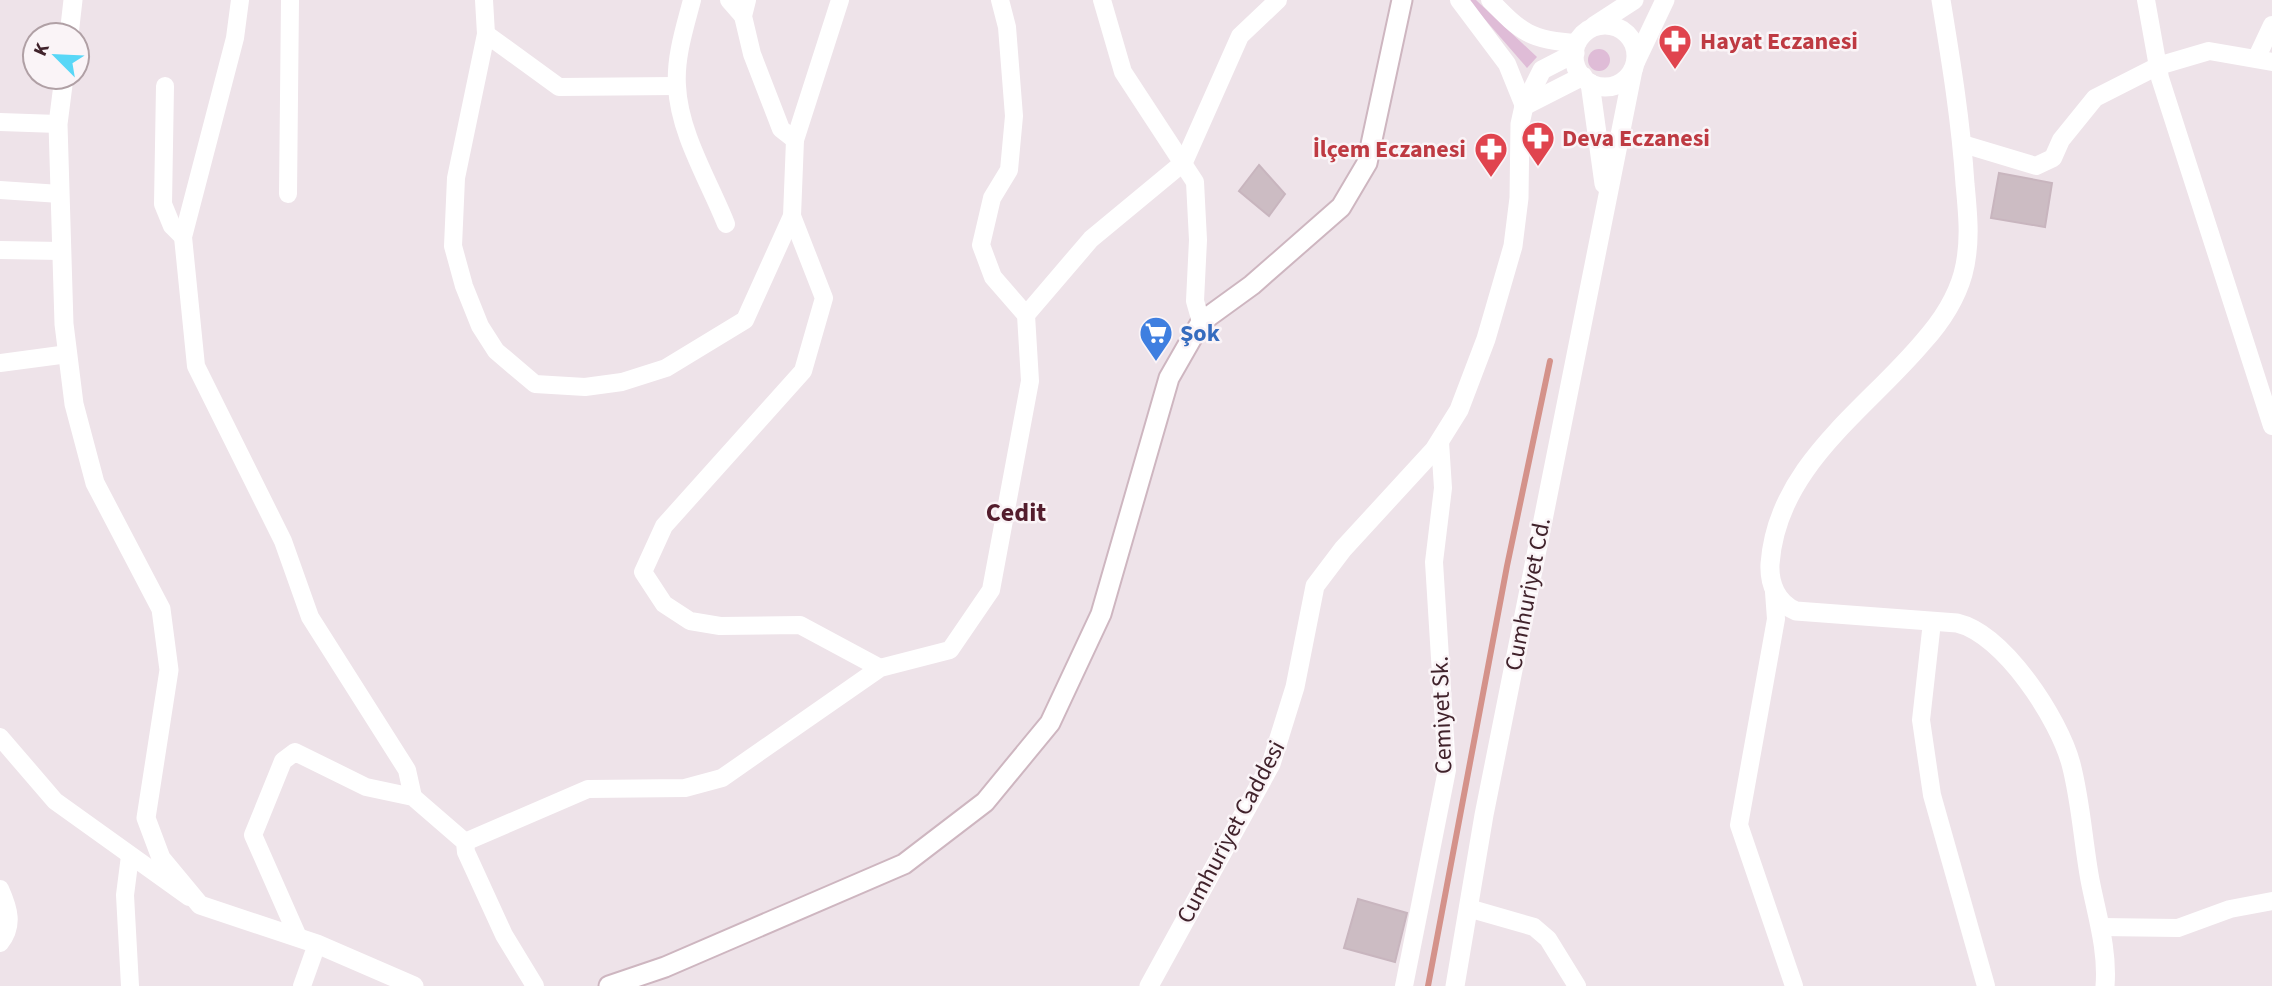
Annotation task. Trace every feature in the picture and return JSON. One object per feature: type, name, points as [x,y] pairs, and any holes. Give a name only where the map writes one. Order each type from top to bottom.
[{"type":"street","points":[[71,21],[73,0]]},
{"type":"street","points":[[240,0],[235,38],[183,237],[196,366],[283,541],[310,617],[407,770],[413,797]]},
{"type":"street","points":[[288,194],[290,0]]},
{"type":"street","points":[[484,0],[486,34],[456,178],[453,246],[464,286],[480,326],[496,351],[535,384],[585,387],[622,382],[666,368],[745,320],[792,216],[795,140],[841,0]]},
{"type":"street","points":[[692,0],[681,40],[677,86],[689,137],[726,224]]},
{"type":"street","points":[[729,0],[745,8],[752,54],[781,129],[795,140]]},
{"type":"street","points":[[465,842],[588,789],[685,788],[722,778],[880,668],[950,650],[991,590],[1030,381],[1026,315],[993,277],[981,245],[992,198],[1009,170],[1014,116],[1007,27],[1000,0]]},
{"type":"street","points":[[1102,0],[1123,72],[1195,182],[1198,240],[1195,301],[1200,322]]},
{"type":"street","points":[[1026,315],[1091,239],[1184,162],[1240,36],[1278,0]]},
{"type":"street","points":[[609,986],[665,967],[904,864],[985,802],[1050,723],[1101,614],[1169,378],[1200,322],[1252,285],[1341,207],[1367,163],[1402,0]]},
{"type":"street","points":[[1459,0],[1507,64],[1524,106],[1586,80],[1604,87],[1614,85],[1634,65],[1665,0]]},
{"type":"street","points":[[1490,0],[1518,29],[1576,48]]},
{"type":"street","points":[[1606,202],[1586,80],[1577,68],[1576,48],[1592,28],[1634,0]]},
{"type":"street","points":[[1794,986],[1739,825],[1776,619],[1770,573],[1771,552],[1789,492],[1823,446],[1925,341],[1953,300],[1970,245],[1963,144],[1941,0]]},
{"type":"street","points":[[2146,0],[2158,66],[2272,426]]},
{"type":"street","points":[[1592,28],[1612,25],[1626,32],[1635,45],[1634,65]]},
{"type":"street","points":[[1963,144],[2036,166],[2053,158],[2061,140],[2095,98],[2158,66],[2209,51],[2265,60],[2272,25]]},
{"type":"street","points":[[486,34],[559,87],[677,86]]},
{"type":"street","name":"Cumhuriyet Caddesi","points":[[1149,986],[1271,764],[1296,687],[1315,586],[1343,549],[1440,442],[1459,410],[1513,246],[1520,198],[1520,124],[1524,106],[1542,70],[1576,48]]},
{"type":"street","name":"Cumhuriyet Cd.","points":[[1455,986],[1468,908],[1634,65]]},
{"type":"street","points":[[165,86],[163,204],[172,226],[183,237]]},
{"type":"street","points":[[62,91],[58,124],[62,251],[74,404],[95,483],[162,609],[169,670],[146,818],[161,858],[200,905]]},
{"type":"street","points":[[0,122],[58,124]]},
{"type":"street","points":[[0,190],[60,194]]},
{"type":"street","points":[[792,216],[824,298],[803,371],[664,526],[643,572],[664,604],[690,621],[720,626],[800,625],[880,668]]},
{"type":"street","points":[[0,250],[62,251]]},
{"type":"street","points":[[0,363],[68,354]]},
{"type":"street","name":"Cemiyet Sk.","points":[[1404,986],[1447,770],[1434,562],[1443,488],[1440,442]]},
{"type":"street","points":[[1774,592],[1785,606],[1796,611],[1971,626],[1986,635],[2019,670],[2048,716],[2071,762],[2101,927],[2105,986]]},
{"type":"street","points":[[1932,622],[1921,720],[1932,795],[1986,986]]},
{"type":"street","points":[[0,737],[55,801],[200,905],[317,944],[414,986]]},
{"type":"street","points":[[298,937],[253,835],[283,761],[295,752],[366,787],[413,797],[465,842],[466,852],[504,935],[534,986]]},
{"type":"street","points":[[130,856],[125,895],[130,986]]},
{"type":"street","points":[[0,889],[9,908],[9,932],[0,943]]},
{"type":"street","points":[[2101,927],[2178,928],[2230,909],[2272,901]]},
{"type":"street","points":[[1468,908],[1534,927],[1548,939],[1577,986]]},
{"type":"street","points":[[302,986],[317,944]]},
{"type":"shaded area","points":[[1468,0],[1476,0],[1537,57],[1527,68]]},
{"type":"shaded area","points":[[1599,49],[1607,52],[1610,60],[1607,68],[1599,71],[1591,68],[1588,60],[1591,52]]},
{"type":"building","points":[[1259,165],[1285,194],[1269,216],[1239,191]]},
{"type":"building","points":[[1999,173],[2052,183],[2045,227],[1991,218]]},
{"type":"building","points":[[1358,899],[1407,913],[1395,962],[1344,948]]},
{"type":"waterway","points":[[1428,986],[1507,566],[1550,361]]},
{"type":"place","name":"Hayat Eczanesi","points":[[1675,71]]},
{"type":"place","name":"Deva Eczanesi","points":[[1538,168]]},
{"type":"place","name":"İlçem Eczanesi","points":[[1491,179]]},
{"type":"place","name":"Şok","points":[[1156,363]]},
{"type":"district","name":"Cedit","points":[[1016,512]]}]
